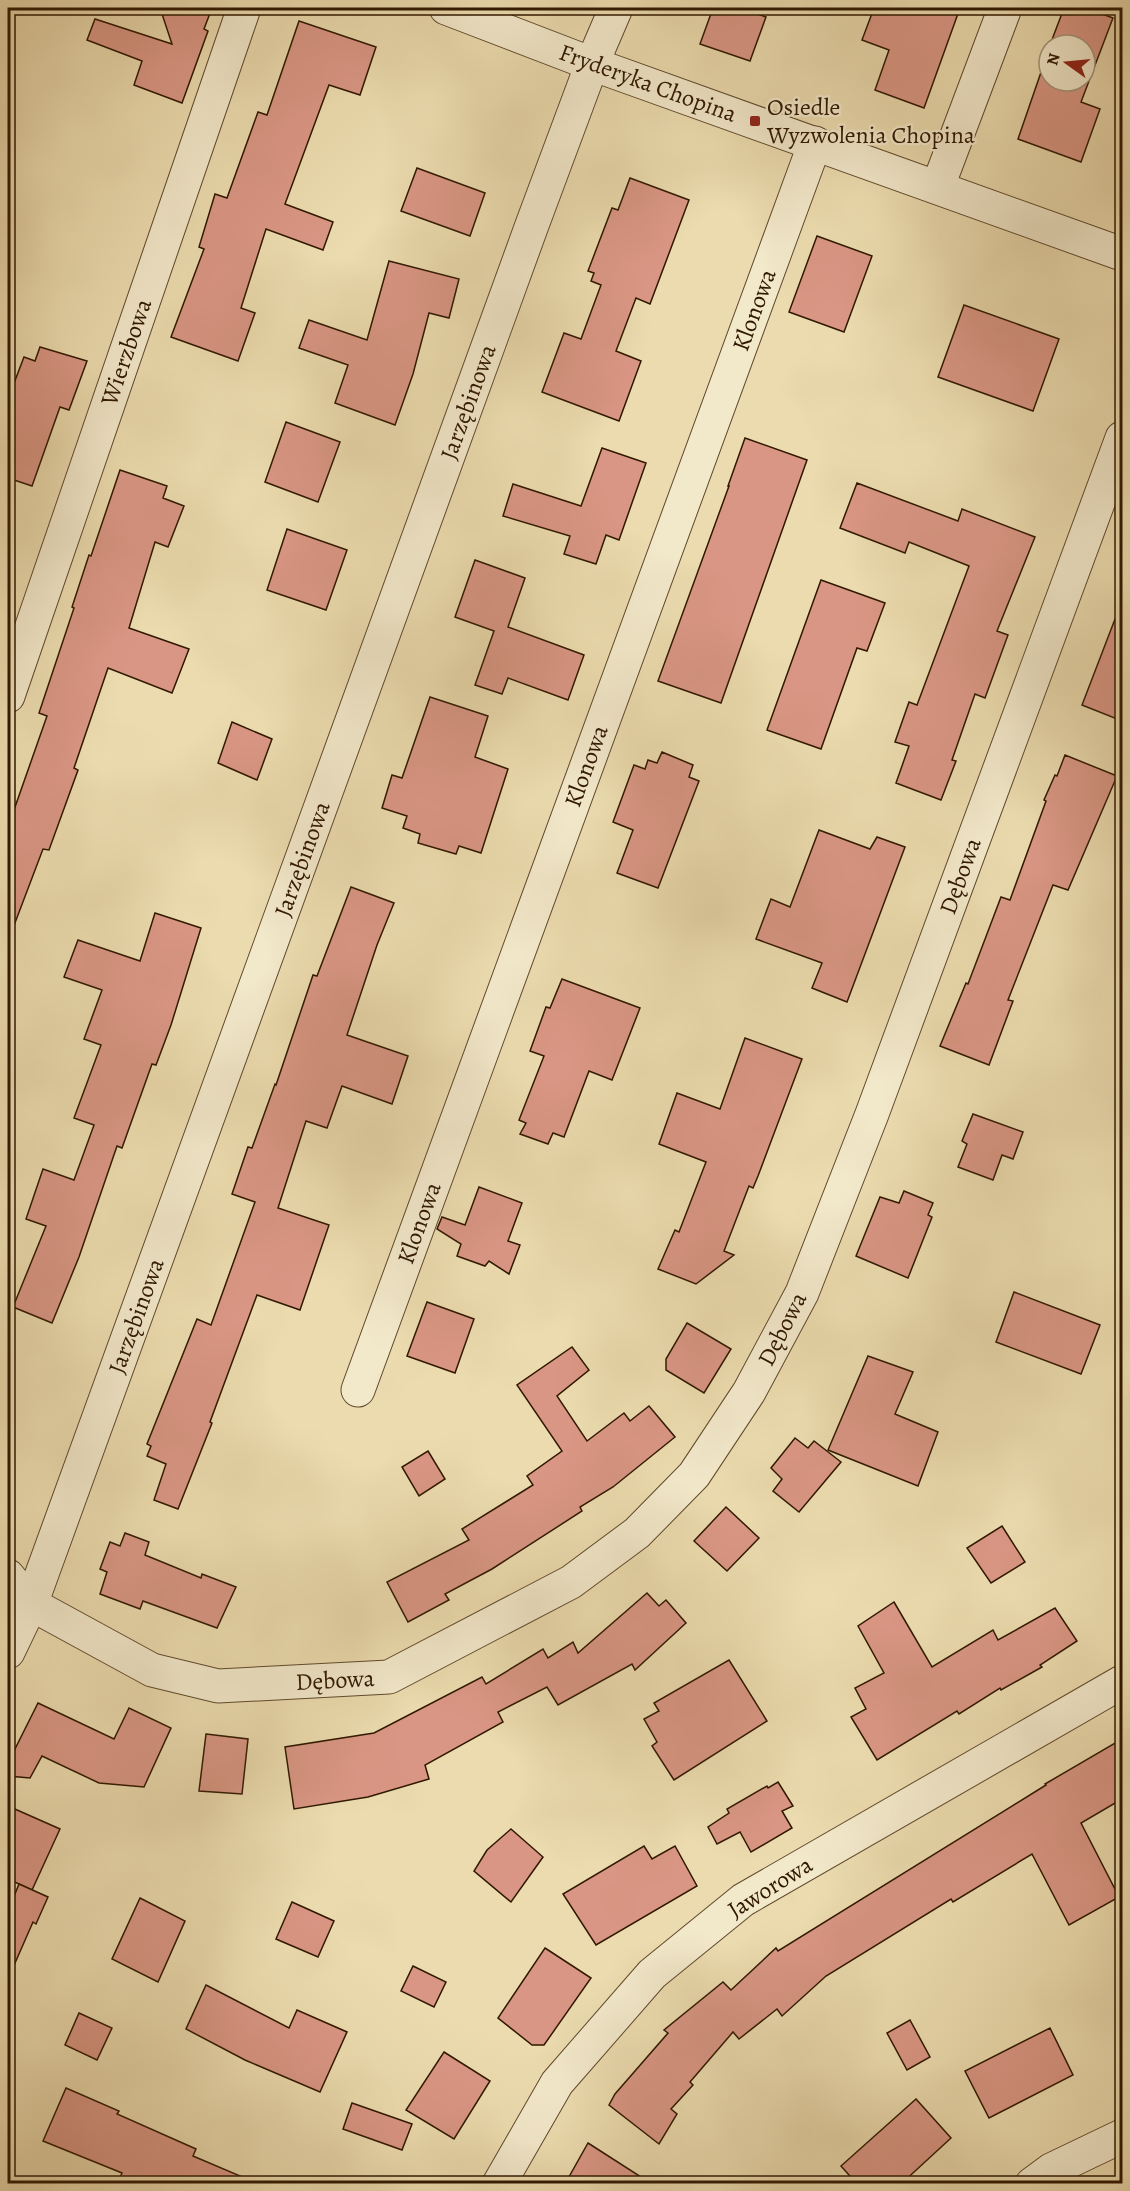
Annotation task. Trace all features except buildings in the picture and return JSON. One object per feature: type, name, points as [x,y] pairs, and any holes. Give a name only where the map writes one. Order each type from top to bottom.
[{"type":"street","name":"Wierzbowa","points":[[8,696],[244,8]]},
{"type":"street","name":"Fryderyka Chopina","points":[[446,8],[592,64],[938,186],[1122,254]]},
{"type":"street","name":"Jarzębinowa","points":[[8,1652],[32,1604],[592,64],[616,8]]},
{"type":"street","points":[[938,186],[1005,8]]},
{"type":"street","name":"Klonowa","points":[[358,1390],[815,143]]},
{"type":"street","name":"Dębowa","points":[[8,1576],[32,1604],[152,1670],[218,1686],[389,1677],[571,1582],[637,1533],[694,1474],[749,1392],[802,1293],[872,1114],[1122,438]]},
{"type":"street","name":"Jaworowa","points":[[499,2184],[556,2083],[652,1974],[734,1907],[1122,1682]]},
{"type":"street","points":[[1032,2184],[1051,2170],[1122,2136]]},
{"type":"place","name":"Osiedle Wyzwolenia Chopina","points":[[755,121]]}]
